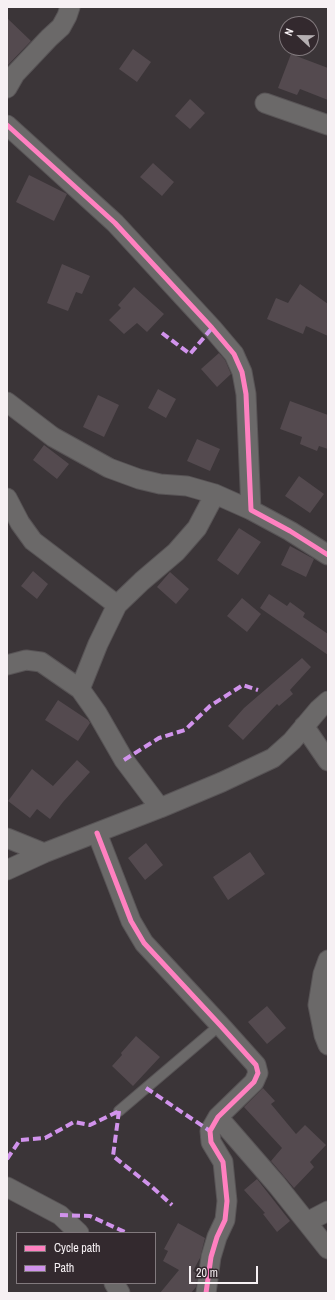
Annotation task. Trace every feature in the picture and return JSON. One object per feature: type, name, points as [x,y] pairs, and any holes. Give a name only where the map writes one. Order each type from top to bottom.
[{"type":"street","points":[[7,88],[15,74],[48,38],[61,27],[70,7]]},
{"type":"street","points":[[265,103],[328,125]]},
{"type":"street","points":[[7,126],[115,223],[234,354],[242,372],[246,394],[251,510]]},
{"type":"street","points":[[7,402],[53,437],[109,468],[139,479],[160,484],[187,486],[215,494],[251,510],[290,531],[328,555]]},
{"type":"street","points":[[80,689],[116,605],[176,552],[196,528],[215,494]]},
{"type":"street","points":[[7,498],[20,523],[33,541],[116,605]]},
{"type":"street","points":[[7,665],[26,660],[41,662],[80,689],[97,713],[124,760],[160,808]]},
{"type":"street","points":[[7,870],[44,853],[222,782],[273,758],[292,741],[319,708],[328,701]]},
{"type":"street","points":[[304,726],[328,761]]},
{"type":"street","points":[[97,833],[131,921],[144,943],[256,1065],[258,1073],[254,1082],[218,1117],[210,1130],[211,1142],[223,1162],[227,1201],[225,1220],[217,1237],[211,1257],[206,1293]]},
{"type":"street","points":[[7,838],[44,853]]},
{"type":"street","points":[[328,960],[323,974],[318,1005],[324,1035],[328,1045]]},
{"type":"street","points":[[218,1117],[277,1185],[328,1249]]},
{"type":"street","points":[[7,1187],[60,1215],[78,1232]]},
{"type":"street","points":[[307,1222],[328,1211]]},
{"type":"street","points":[[115,1284],[120,1293]]},
{"type":"lane","points":[[119,1111],[220,1025]]},
{"type":"building","points":[[7,18],[31,41],[7,66]]},
{"type":"building","points":[[133,49],[151,62],[137,82],[119,69]]},
{"type":"building","points":[[290,56],[296,56],[328,68],[328,100],[300,89],[297,95],[278,88]]},
{"type":"building","points":[[190,99],[205,113],[190,129],[175,116]]},
{"type":"building","points":[[153,163],[174,182],[162,196],[140,177]]},
{"type":"building","points":[[29,175],[67,194],[54,221],[16,202]]},
{"type":"building","points":[[62,264],[90,276],[82,294],[76,292],[68,311],[47,303]]},
{"type":"building","points":[[300,284],[328,304],[328,336],[306,326],[303,334],[267,319],[276,298],[288,303]]},
{"type":"building","points":[[134,287],[164,314],[147,332],[137,323],[124,334],[109,320],[121,308],[118,305]]},
{"type":"building","points":[[219,353],[225,360],[231,374],[217,387],[201,369]]},
{"type":"building","points":[[158,389],[176,399],[166,418],[148,408]]},
{"type":"building","points":[[98,395],[119,405],[104,437],[83,427]]},
{"type":"building","points":[[290,401],[328,415],[328,449],[319,446],[317,451],[300,444],[302,437],[280,429]]},
{"type":"building","points":[[197,439],[220,449],[210,471],[187,461]]},
{"type":"building","points":[[44,445],[69,464],[57,479],[33,460]]},
{"type":"building","points":[[299,476],[324,494],[310,513],[285,496]]},
{"type":"building","points":[[239,528],[261,542],[238,575],[217,560]]},
{"type":"building","points":[[290,546],[314,559],[306,577],[281,565]]},
{"type":"building","points":[[33,571],[48,584],[37,599],[21,586]]},
{"type":"building","points":[[170,572],[189,589],[176,604],[157,587]]},
{"type":"building","points":[[269,594],[287,606],[290,602],[305,613],[303,617],[328,634],[328,655],[260,608]]},
{"type":"building","points":[[242,598],[261,614],[247,632],[227,616]]},
{"type":"building","points":[[302,658],[311,667],[290,690],[293,694],[279,706],[277,704],[243,740],[228,726],[244,708]]},
{"type":"building","points":[[58,700],[88,720],[90,723],[78,741],[45,720]]},
{"type":"building","points":[[77,760],[90,772],[50,819],[37,809],[30,818],[8,801],[32,769],[53,786]]},
{"type":"building","points":[[146,843],[163,865],[145,880],[128,858]]},
{"type":"building","points":[[250,852],[265,874],[228,900],[213,877]]},
{"type":"building","points":[[267,1006],[286,1028],[267,1044],[248,1022]]},
{"type":"building","points":[[136,1036],[160,1057],[133,1086],[112,1066]]},
{"type":"building","points":[[263,1088],[275,1101],[271,1104],[296,1134],[305,1125],[326,1145],[310,1162],[314,1167],[294,1188],[271,1161],[282,1148],[244,1107]]},
{"type":"building","points":[[257,1179],[290,1221],[277,1232],[263,1214],[265,1213],[244,1190]]},
{"type":"building","points":[[178,1223],[205,1238],[200,1258],[193,1271],[198,1274],[196,1287],[191,1293],[160,1293],[179,1270],[163,1261],[168,1251],[164,1249]]},
{"type":"marked path","points":[[162,333],[190,354],[212,328]]},
{"type":"marked path","points":[[124,760],[159,738],[185,730],[210,706],[243,685],[258,690]]},
{"type":"marked path","points":[[146,1088],[210,1131]]},
{"type":"marked path","points":[[119,1111],[113,1156],[172,1205]]},
{"type":"marked path","points":[[7,1159],[20,1140],[45,1138],[74,1122],[90,1125],[119,1111]]},
{"type":"marked path","points":[[60,1215],[90,1216],[125,1232]]},
{"type":"cycle path","points":[[7,125],[115,223],[234,354],[242,372],[246,394],[251,510],[290,531],[328,555]]},
{"type":"cycle path","points":[[97,833],[131,921],[144,943],[256,1065],[258,1073],[254,1082],[218,1117],[210,1131],[211,1142],[223,1162],[227,1201],[225,1220],[217,1237],[211,1257],[206,1293]]}]
